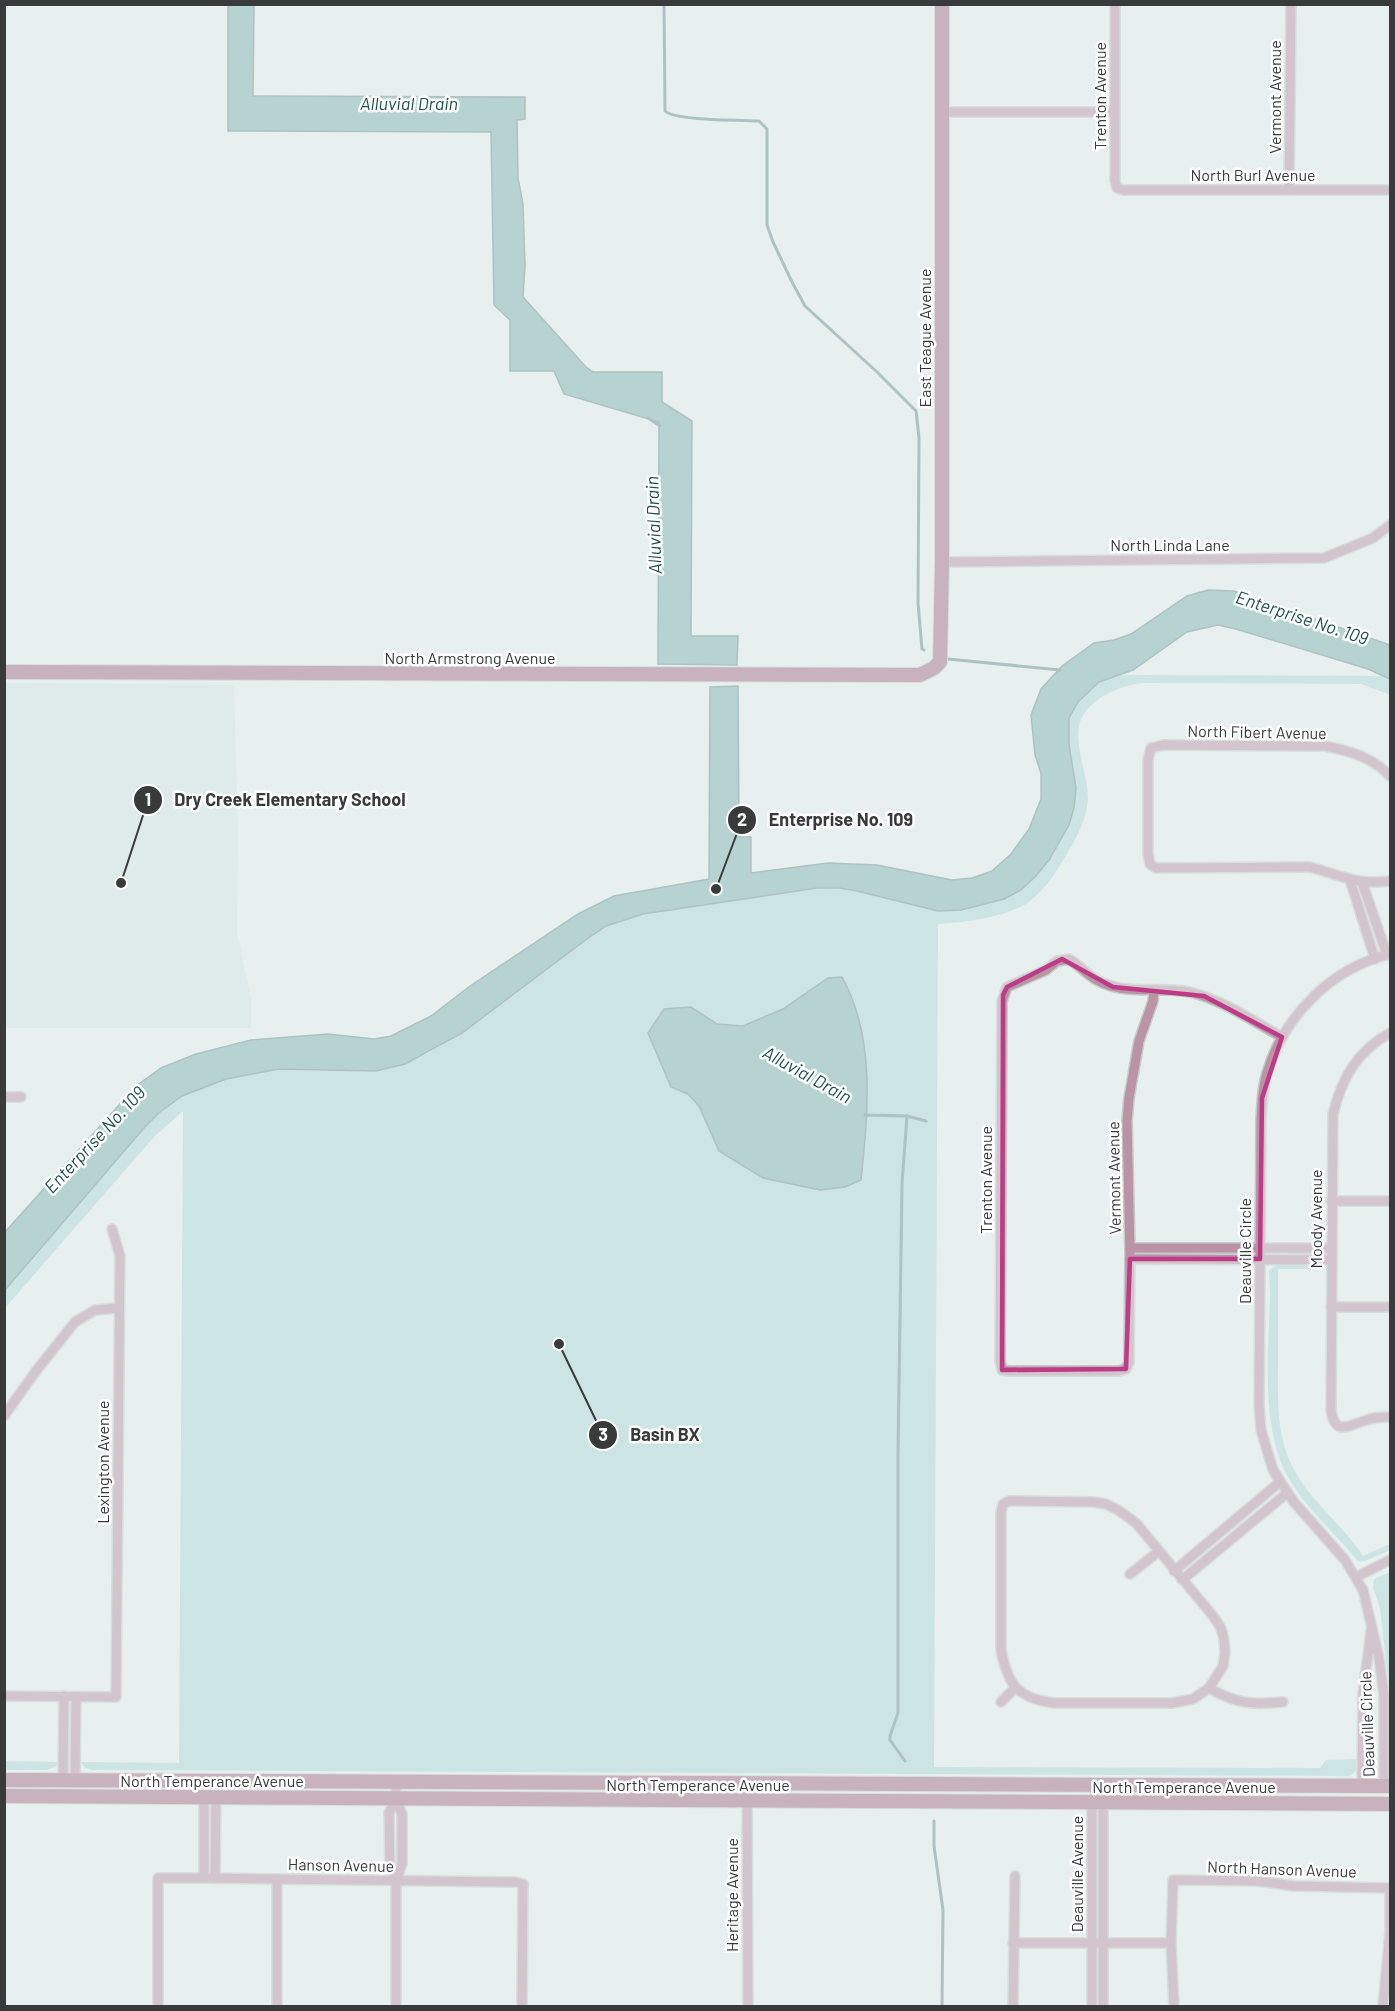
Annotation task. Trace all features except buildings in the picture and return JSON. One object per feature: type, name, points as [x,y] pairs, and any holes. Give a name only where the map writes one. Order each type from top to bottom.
[{"type":"main road","name":"East Teague Avenue","points":[[933,669],[940,662],[942,562],[942,4]]},
{"type":"main road","name":"North Armstrong Avenue","points":[[4,672],[920,675],[933,669]]},
{"type":"main road","name":"North Temperance Avenue","points":[[4,1780],[1387,1786]]},
{"type":"main road","points":[[1249,1803],[1292,1795],[1371,1795],[1387,1786]]},
{"type":"main road","name":"North Temperance Avenue","points":[[4,1796],[1390,1804]]},
{"type":"street","name":"Trenton Avenue","points":[[1115,4],[1115,181],[1117,188]]},
{"type":"street","name":"Vermont Avenue","points":[[1289,190],[1291,4]]},
{"type":"street","points":[[942,112],[1115,112]]},
{"type":"street","name":"North Burl Avenue","points":[[1117,188],[1123,190],[1390,190]]},
{"type":"street","name":"North Linda Lane","points":[[942,562],[1324,558],[1373,538],[1390,525]]},
{"type":"street","name":"North Fibert Avenue","points":[[1350,880],[1310,867],[1156,868],[1150,864],[1148,854],[1148,759],[1151,748],[1163,746],[1325,746],[1348,751],[1371,760],[1390,776]]},
{"type":"street","points":[[1375,959],[1350,880],[1390,881]]},
{"type":"street","points":[[1362,882],[1389,955]]},
{"type":"street","name":"Deauville Circle","points":[[1387,1786],[1384,1695],[1368,1607],[1356,1577],[1345,1560],[1287,1493],[1266,1450],[1260,1422],[1260,1248],[1262,1098],[1266,1076],[1282,1037],[1310,1000],[1330,982],[1375,959],[1389,955]]},
{"type":"street","name":"Trenton Avenue","points":[[1126,1369],[1119,1371],[1002,1370],[1000,1360],[1002,1013],[1007,987],[1046,970],[1062,959],[1069,959],[1093,978],[1113,987],[1128,990],[1154,990]]},
{"type":"street","points":[[1154,990],[1176,990],[1203,996],[1282,1037]]},
{"type":"street","name":"Vermont Avenue","points":[[1126,1369],[1129,1362],[1130,1259],[1127,1121],[1139,1041],[1153,1001],[1154,990]]},
{"type":"street","name":"Moody Avenue","points":[[1390,1033],[1369,1047],[1354,1063],[1344,1079],[1337,1098],[1331,1129],[1332,1420],[1337,1426],[1344,1427],[1367,1420],[1390,1417]]},
{"type":"street","points":[[4,1097],[21,1097]]},
{"type":"street","points":[[1331,1201],[1390,1201]]},
{"type":"street","name":"Lexington Avenue","points":[[76,1696],[116,1697],[120,1256],[112,1229]]},
{"type":"street","points":[[1130,1248],[1331,1248]]},
{"type":"street","points":[[1130,1259],[1331,1260]]},
{"type":"street","points":[[1331,1307],[1390,1307]]},
{"type":"street","points":[[4,1416],[75,1322],[95,1310],[119,1308]]},
{"type":"street","points":[[1174,1571],[1280,1482]]},
{"type":"street","points":[[1182,1580],[1287,1493]]},
{"type":"street","points":[[1010,1501],[1106,1504],[1136,1523],[1158,1552],[1221,1628],[1225,1653],[1223,1666],[1209,1688],[1193,1699],[1172,1704],[1054,1703],[1032,1698],[1015,1688],[1009,1679],[1001,1650],[1001,1512],[1004,1504],[1010,1501]]},
{"type":"street","points":[[1131,1574],[1158,1552]]},
{"type":"street","points":[[1356,1577],[1390,1560]]},
{"type":"street","name":"Deauville Circle","points":[[1362,1786],[1363,1693],[1371,1626]]},
{"type":"street","points":[[1001,1702],[1015,1688]]},
{"type":"street","points":[[1209,1688],[1249,1704],[1283,1701]]},
{"type":"street","points":[[4,1696],[76,1696],[69,1780]]},
{"type":"street","points":[[64,1696],[69,1780]]},
{"type":"street","points":[[396,1782],[396,1799],[402,1814],[402,1864],[396,1881],[396,2007]]},
{"type":"street","name":"Heritage Avenue","points":[[747,1783],[748,2007]]},
{"type":"street","name":"Deauville Avenue","points":[[1092,2007],[1092,1942],[1100,1785]]},
{"type":"street","points":[[204,1878],[210,1798]]},
{"type":"street","points":[[210,1798],[215,1878]]},
{"type":"street","name":"Deauville Avenue","points":[[1098,1803],[1103,2007]]},
{"type":"street","points":[[1013,2007],[1015,1876]]},
{"type":"street","name":"Hanson Avenue","points":[[158,2007],[158,1878],[515,1882],[523,1884],[522,2007]]},
{"type":"street","points":[[277,1880],[277,2007]]},
{"type":"street","name":"North Hanson Avenue","points":[[1171,1943],[1173,1880],[1258,1881],[1294,1886],[1390,1888]]},
{"type":"street","points":[[1383,2007],[1390,1932],[1390,1888]]},
{"type":"street","points":[[1014,1943],[1171,1943],[1174,2007]]},
{"type":"highlighted area","points":[[1062,959],[1113,987],[1204,996],[1282,1037],[1262,1098],[1260,1259],[1130,1259],[1126,1369],[1002,1370],[1003,995],[1007,987]]},
{"type":"shaded area","points":[[1122,675],[1385,676],[1390,679],[1390,695],[1361,684],[1143,683],[1124,687],[1104,696],[1088,709],[1079,726],[1078,735],[1087,790],[1087,805],[1076,839],[1052,877],[1036,896],[1016,909],[978,920],[938,924],[934,1767],[1320,1768],[1326,1760],[1357,1759],[1354,1773],[1349,1776],[91,1770],[84,1767],[81,1762],[179,1763],[183,1111],[154,1137],[5,1308],[5,1290],[144,1128],[160,1112],[182,1096],[226,1079],[279,1069],[359,1071],[427,1054],[462,1033],[606,926],[643,914],[817,888],[839,888],[896,900],[1021,890],[1049,860],[1073,768],[1069,744],[1069,718],[1078,702],[1099,682]]},
{"type":"shaded area","points":[[5,683],[234,685],[238,834],[237,932],[251,999],[251,1028],[5,1028]]},
{"type":"shaded area","points":[[1278,1265],[1317,1265],[1323,1269],[1278,1269],[1278,1398],[1283,1440],[1292,1466],[1307,1490],[1363,1556],[1390,1544],[1390,1550],[1365,1561],[1359,1562],[1356,1559],[1298,1493],[1281,1462],[1274,1439],[1268,1391],[1269,1270]]},
{"type":"shaded area","points":[[1390,1572],[1390,1694],[1380,1608],[1373,1587],[1374,1579]]},
{"type":"shaded area","points":[[5,1761],[58,1762],[56,1766],[48,1770],[5,1770]]},
{"type":"water","points":[[228,5],[254,5],[253,96],[525,97],[525,119],[517,120],[518,178],[523,204],[525,266],[523,297],[593,372],[662,372],[662,402],[692,421],[691,636],[738,636],[737,665],[658,664],[659,422],[564,394],[554,371],[510,371],[510,320],[494,305],[491,132],[228,131]]},
{"type":"water","points":[[1208,590],[1234,591],[1390,645],[1390,679],[1368,669],[1236,629],[1218,625],[1187,632],[1133,670],[1099,682],[1078,702],[1069,718],[1069,744],[1076,788],[1069,825],[1049,860],[1021,890],[1004,899],[961,910],[938,911],[857,891],[817,888],[643,914],[606,926],[462,1033],[405,1064],[376,1071],[279,1069],[226,1079],[182,1096],[160,1112],[144,1128],[5,1290],[5,1232],[136,1086],[161,1068],[196,1054],[251,1040],[328,1034],[374,1039],[391,1036],[431,1016],[470,986],[578,914],[614,896],[709,879],[710,687],[738,686],[739,837],[751,837],[751,873],[828,863],[877,865],[952,880],[972,878],[992,871],[1011,854],[1029,829],[1041,799],[1041,773],[1035,755],[1031,715],[1041,689],[1062,666],[1094,643],[1114,640],[1131,634],[1187,596]]},
{"type":"water","points":[[842,977],[853,1001],[865,1051],[867,1103],[861,1180],[845,1187],[820,1190],[763,1178],[719,1151],[699,1106],[688,1094],[671,1087],[648,1033],[664,1009],[691,1007],[717,1024],[743,1026],[783,1009],[828,978]]},
{"type":"waterway","points":[[664,4],[665,111],[681,117],[759,121],[767,129],[767,225],[792,282],[805,306],[916,411],[919,438],[918,603],[922,649],[924,650]]},
{"type":"waterway","name":"Alluvial Drain","points":[[648,418],[660,426]]},
{"type":"waterway","points":[[948,659],[1060,670]]},
{"type":"waterway","name":"Alluvial Drain","points":[[865,1115],[907,1116],[926,1121]]},
{"type":"waterway","points":[[905,1761],[890,1740],[890,1736],[898,1713],[898,1453],[902,1184],[907,1116]]},
{"type":"waterway","points":[[934,1821],[934,1846],[943,1910],[942,2006]]},
{"type":"place","name":"Dry Creek Elementary School","points":[[121,883]]},
{"type":"place","name":"Enterprise No. 109","points":[[716,889]]},
{"type":"place","name":"Basin BX","points":[[559,1344]]}]
